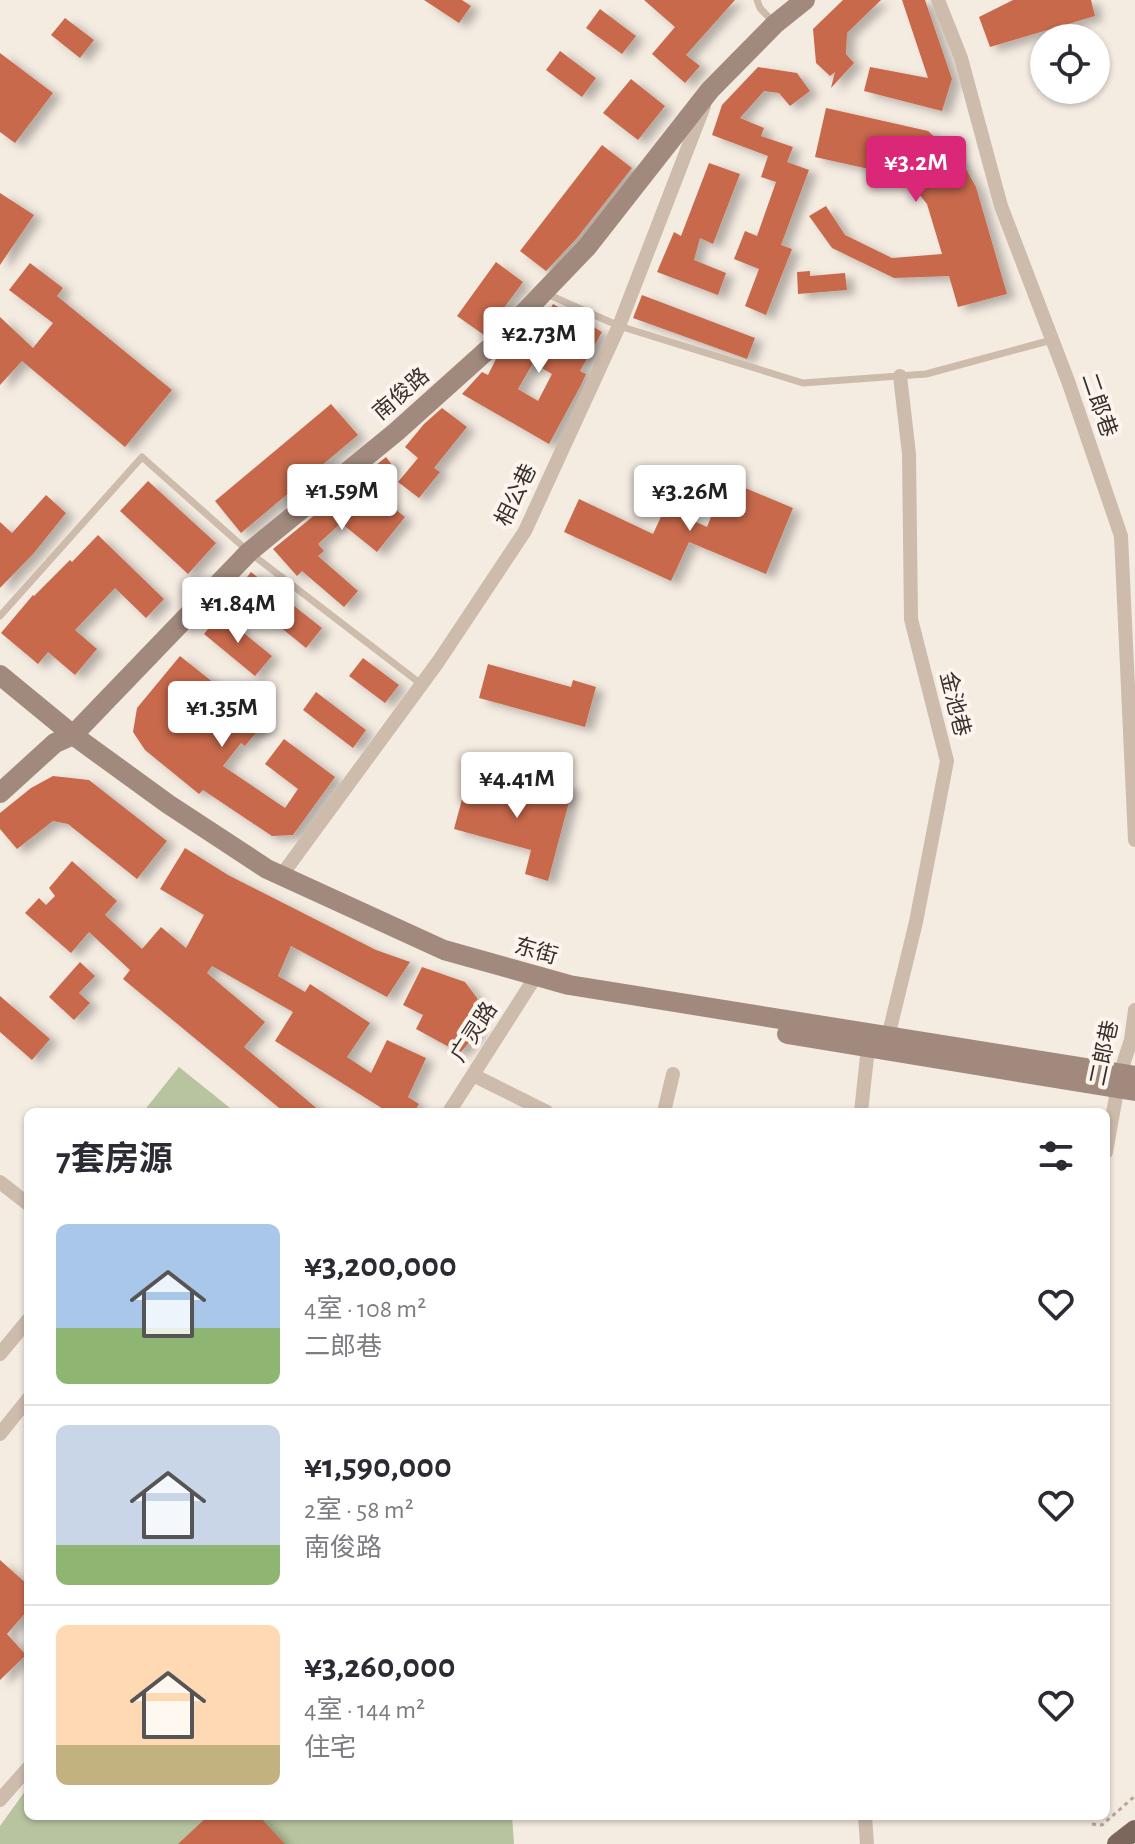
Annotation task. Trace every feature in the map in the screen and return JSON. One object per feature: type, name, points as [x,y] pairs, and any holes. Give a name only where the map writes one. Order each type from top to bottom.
[{"type":"main road","name":"南俊路","points":[[0,793],[55,743],[70,736],[249,552],[396,432],[494,344],[545,293],[604,226],[710,90],[775,24],[805,0]]},
{"type":"main road","name":"东街","points":[[0,675],[70,736],[190,831],[317,905],[464,966],[533,982],[569,985],[1127,1083]]},
{"type":"main road","name":"东街","points":[[70,736],[267,869],[444,950],[533,982]]},
{"type":"main road","points":[[1117,1844],[1135,1830]]},
{"type":"street","name":"二郎巷","points":[[938,0],[961,58],[1001,206],[1121,536],[1135,840]]},
{"type":"street","name":"相公巷","points":[[281,876],[421,684],[525,531],[619,326],[710,90]]},
{"type":"street","name":"金池巷","points":[[862,1108],[875,1040],[916,922],[947,761],[911,619],[909,454],[900,376]]},
{"type":"street","name":"广灵路","points":[[452,1108],[533,982]]},
{"type":"street","name":"二郎巷","points":[[1110,1139],[1127,1083],[1135,1010]]},
{"type":"street","points":[[665,1108],[673,1074]]},
{"type":"street","points":[[473,1075],[539,1108]]},
{"type":"street","points":[[0,1182],[24,1201]]},
{"type":"street","points":[[0,1354],[24,1325]]},
{"type":"street","points":[[0,1434],[24,1404]]},
{"type":"street","points":[[0,1800],[24,1773]]},
{"type":"street","points":[[865,1820],[867,1844]]},
{"type":"lane","points":[[757,0],[775,24]]},
{"type":"lane","points":[[545,293],[619,326],[803,383],[926,374],[1052,340]]},
{"type":"lane","points":[[0,616],[142,457],[249,552],[421,684]]},
{"type":"path","points":[[1110,1818],[1135,1796]]},
{"type":"path","points":[[1092,1824],[1102,1825],[1108,1820]]},
{"type":"green space","points":[[179,1067],[230,1108],[146,1108]]},
{"type":"green space","points":[[24,1793],[24,1820],[512,1820],[514,1844],[0,1844],[0,1826]]},
{"type":"building","points":[[424,0],[462,0],[471,6],[459,23]]},
{"type":"building","points":[[644,0],[735,0],[686,55],[700,66],[685,83],[652,54],[675,27]]},
{"type":"building","points":[[843,0],[881,0],[847,33],[846,54],[854,63],[831,88],[835,72],[830,76],[816,63],[813,29]]},
{"type":"building","points":[[902,0],[925,0],[952,79],[942,111],[864,91],[870,67],[928,78]]},
{"type":"building","points":[[1013,0],[1091,0],[1095,16],[1068,24],[1030,24],[1030,35],[990,47],[979,17]]},
{"type":"building","points":[[600,9],[636,36],[622,54],[586,28]]},
{"type":"building","points":[[65,18],[94,40],[80,58],[51,35]]},
{"type":"building","points":[[560,51],[596,78],[582,97],[546,70]]},
{"type":"building","points":[[0,53],[53,93],[15,143],[0,132]]},
{"type":"building","points":[[758,67],[797,73],[810,91],[790,106],[779,93],[764,91],[740,118],[764,128],[761,136],[793,147],[787,162],[809,170],[781,245],[792,249],[766,315],[745,306],[759,269],[734,259],[745,231],[757,236],[776,182],[761,177],[768,156],[712,135],[722,105]]},
{"type":"building","points":[[631,79],[665,106],[638,140],[603,113]]},
{"type":"building","points":[[826,108],[928,131],[962,162],[976,187],[1007,294],[958,307],[949,276],[894,278],[832,248],[809,216],[826,206],[845,235],[892,258],[942,254],[927,204],[905,177],[815,157]]},
{"type":"building","points":[[602,145],[632,168],[577,238],[546,271],[520,251]]},
{"type":"building","points":[[709,163],[740,174],[713,244],[700,238],[694,260],[726,273],[718,295],[657,272],[674,232],[681,236]]},
{"type":"building","points":[[0,193],[34,215],[0,265]]},
{"type":"building","points":[[496,262],[523,282],[484,335],[457,316]]},
{"type":"building","points":[[30,263],[63,288],[57,296],[172,390],[125,447],[22,361],[0,385],[0,317],[33,348],[53,323],[9,290]]},
{"type":"building","points":[[810,271],[810,276],[845,273],[847,290],[798,294],[797,272]]},
{"type":"building","points":[[642,295],[755,338],[747,359],[633,318]]},
{"type":"building","points":[[553,304],[602,332],[580,371],[586,374],[581,385],[549,444],[462,394],[482,372],[488,375],[496,359],[507,349],[513,352],[530,325],[538,330]],"holes":[[[533,363],[552,374],[538,401],[518,389]]]},
{"type":"building","points":[[331,404],[358,435],[241,533],[215,501]]},
{"type":"building","points":[[442,408],[467,427],[434,468],[440,472],[419,498],[398,482],[418,458],[405,447]]},
{"type":"building","points":[[386,457],[393,466],[368,488],[405,517],[377,552],[341,523],[318,544],[324,551],[318,556],[358,591],[344,607],[302,571],[297,576],[273,549]]},
{"type":"building","points":[[726,480],[793,508],[766,574],[689,542],[671,581],[564,532],[579,499],[653,534],[665,508],[707,527]]},
{"type":"building","points":[[148,481],[216,543],[188,574],[120,511]]},
{"type":"building","points":[[46,495],[66,513],[34,553],[0,588],[0,522],[12,533]]},
{"type":"building","points":[[98,535],[164,599],[146,618],[115,588],[75,630],[97,649],[75,675],[48,652],[38,664],[1,633],[33,595]]},
{"type":"building","points":[[251,572],[322,628],[306,648],[236,591]]},
{"type":"building","points":[[220,614],[272,656],[255,676],[204,634]]},
{"type":"building","points":[[180,656],[264,723],[245,746],[241,743],[223,766],[285,808],[298,789],[265,764],[284,739],[335,777],[293,835],[272,836],[203,790],[199,794],[145,750],[133,732],[137,708]]},
{"type":"building","points":[[363,658],[399,685],[385,703],[349,676]]},
{"type":"building","points":[[488,664],[571,687],[573,680],[596,687],[585,727],[479,698]]},
{"type":"building","points":[[316,692],[366,730],[353,748],[303,710]]},
{"type":"building","points":[[53,776],[89,780],[167,841],[137,879],[68,824],[53,821],[17,849],[0,829],[0,813],[31,788]]},
{"type":"building","points":[[468,777],[546,799],[551,781],[573,787],[548,881],[525,874],[531,850],[454,829]]},
{"type":"building","points":[[185,848],[228,875],[376,950],[410,962],[387,997],[291,946],[278,976],[305,992],[310,984],[370,1023],[347,1057],[371,1073],[387,1040],[426,1058],[408,1097],[419,1104],[416,1108],[382,1108],[275,1041],[293,1012],[212,966],[207,973],[265,1022],[244,1047],[316,1108],[279,1108],[123,979],[130,970],[89,932],[71,953],[25,913],[39,898],[46,905],[55,896],[49,888],[72,861],[117,901],[105,915],[142,949],[161,927],[186,948],[204,915],[160,889]]},
{"type":"building","points":[[80,962],[95,976],[79,993],[90,1003],[74,1020],[49,997]]},
{"type":"building","points":[[422,967],[465,982],[477,998],[480,1012],[477,1033],[460,1053],[416,1029],[423,1015],[403,1005]]},
{"type":"building","points":[[0,996],[50,1039],[32,1060],[0,1032]]},
{"type":"building","points":[[0,1560],[24,1581],[24,1615],[7,1634],[24,1653],[24,1657],[0,1680]]},
{"type":"building","points":[[204,1820],[263,1820],[285,1844],[178,1844]]}]
